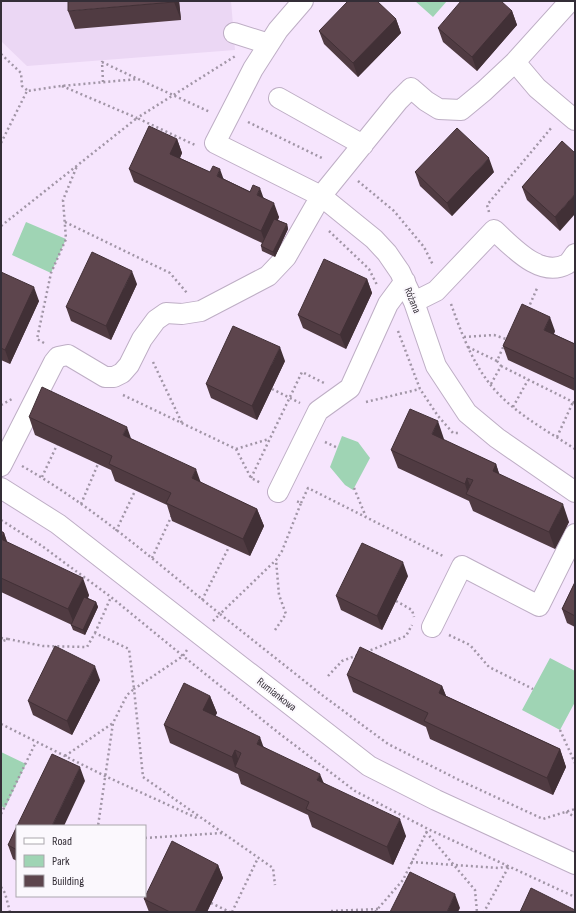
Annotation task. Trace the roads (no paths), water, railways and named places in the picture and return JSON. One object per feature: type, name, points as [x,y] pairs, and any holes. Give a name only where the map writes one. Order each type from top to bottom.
[{"type":"street","points":[[234,34],[269,44],[278,30],[303,1]]},
{"type":"street","points":[[3,461],[58,357],[68,355],[105,377],[114,377],[122,374],[142,339],[156,320],[166,314],[182,314],[201,311],[268,276],[286,257],[321,196],[398,101],[411,88],[426,101],[439,109],[461,110],[515,62],[570,1]]},
{"type":"street","name":"Różana","points":[[269,44],[253,69],[215,143],[321,196],[374,239],[387,253],[405,281],[414,302],[436,366],[467,413],[497,438],[575,492]]},
{"type":"street","points":[[515,62],[537,88],[570,116]]},
{"type":"street","points":[[279,98],[363,145]]},
{"type":"street","points":[[414,302],[436,291],[494,230],[530,261],[541,267],[552,268],[567,264],[575,254]]},
{"type":"street","points":[[278,492],[318,411],[355,396],[388,304],[405,281]]},
{"type":"street","name":"Rumiankowa","points":[[1,488],[58,524],[369,766],[436,800],[575,864]]},
{"type":"street","points":[[432,627],[462,566],[539,606],[575,534]]}]
